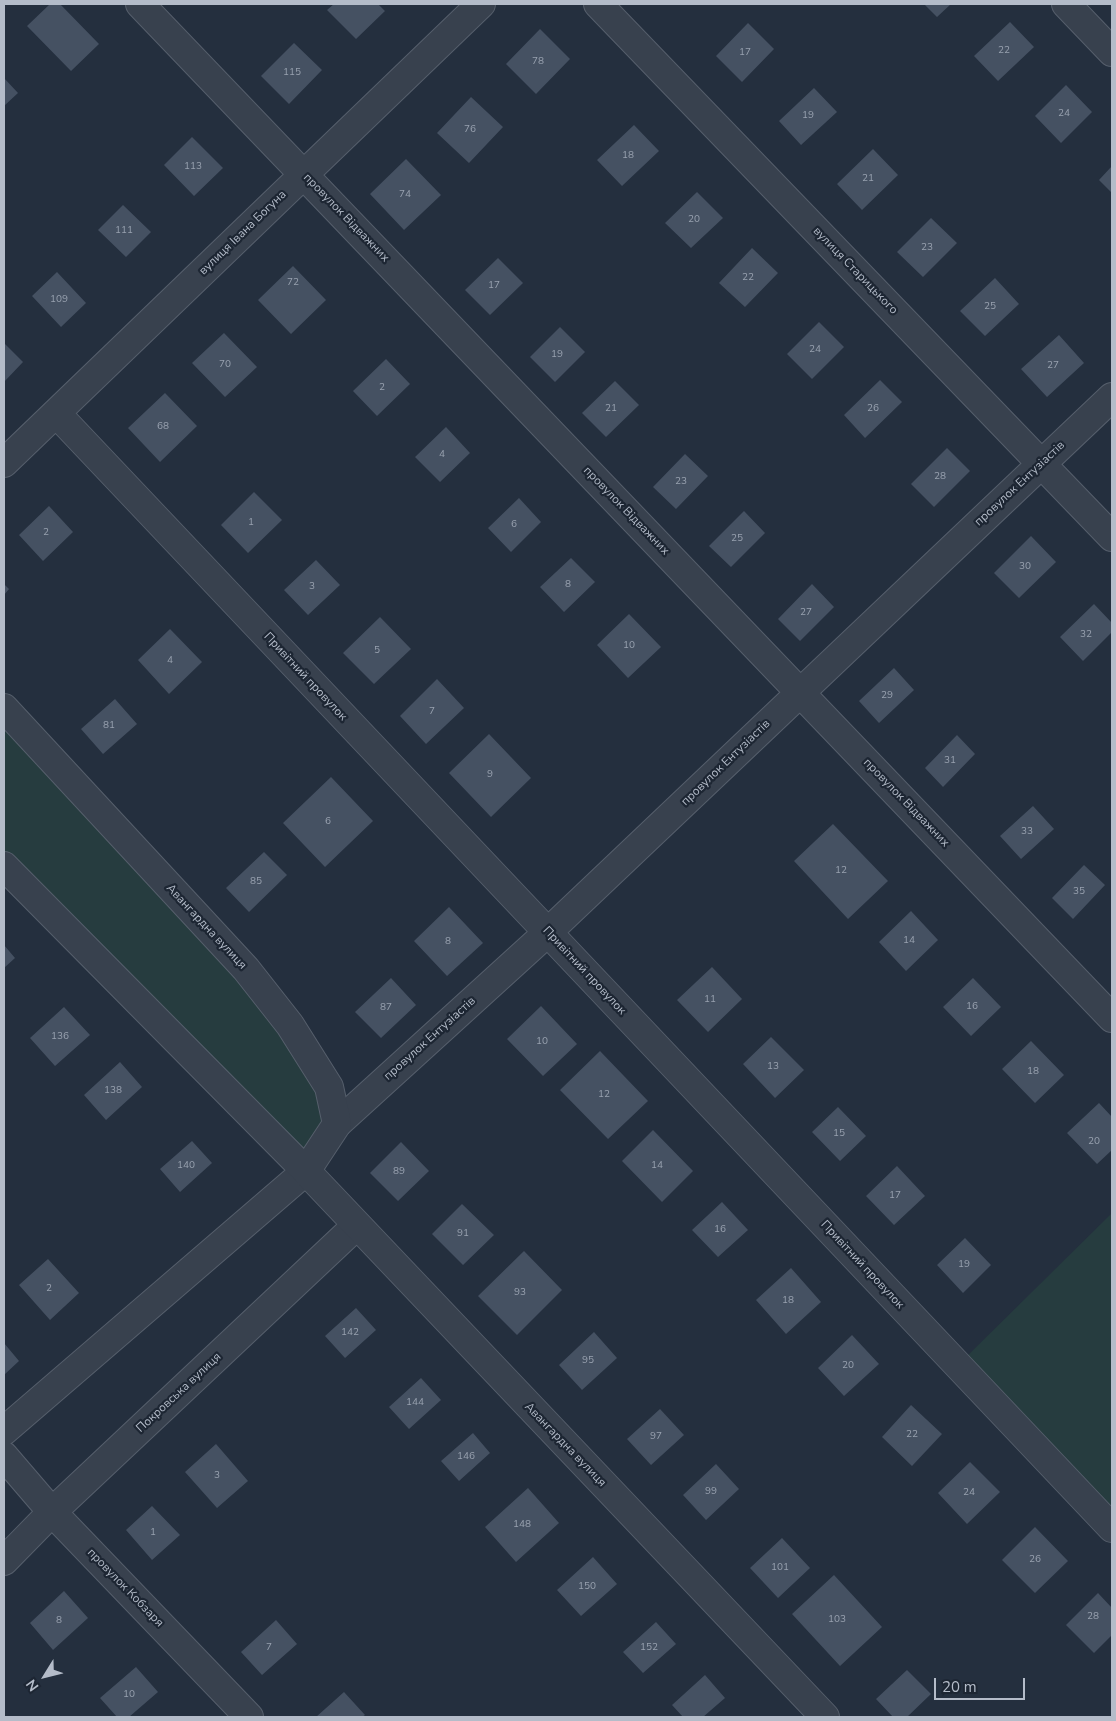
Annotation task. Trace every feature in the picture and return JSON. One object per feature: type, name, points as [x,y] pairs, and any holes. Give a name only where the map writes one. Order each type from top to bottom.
[{"type":"street","name":"провулок Відважних","points":[[140,4],[1112,1018]]},
{"type":"street","name":"вулиця Івана Богуна","points":[[4,463],[481,4]]},
{"type":"street","name":"вулиця Старицького","points":[[598,4],[1112,538]]},
{"type":"street","points":[[1066,4],[1112,52]]},
{"type":"street","name":"провулок Ентузіастів","points":[[337,1124],[547,933],[1112,397]]},
{"type":"street","name":"Привітний провулок","points":[[56,413],[1112,1528]]},
{"type":"street","name":"Авангардна вулиця","points":[[4,708],[246,969],[290,1025],[329,1087],[337,1124]]},
{"type":"street","name":"Авангардна вулиця","points":[[4,866],[306,1172],[825,1717]]},
{"type":"street","points":[[4,1431],[306,1172],[337,1124]]},
{"type":"street","name":"Покровська вулиця","points":[[4,1561],[52,1512],[356,1226]]},
{"type":"street","name":"провулок Кобзаря","points":[[4,1456],[52,1512],[249,1717]]},
{"type":"green space","points":[[4,708],[246,969],[337,1124],[306,1171],[4,866]]},
{"type":"green space","points":[[1112,1213],[1112,1519],[957,1366]]},
{"type":"building","points":[[50,4],[60,4],[99,44],[71,71],[27,26]]},
{"type":"building","points":[[334,4],[378,4],[385,11],[356,39],[327,10]]},
{"type":"building","points":[[924,4],[951,4],[937,17]]},
{"type":"building","points":[[1010,22],[1034,47],[998,81],[974,56]]},
{"type":"building","points":[[748,23],[774,49],[742,82],[716,56]]},
{"type":"building","points":[[540,29],[570,59],[536,94],[506,64]]},
{"type":"building","points":[[294,43],[322,70],[289,104],[261,76]]},
{"type":"building","points":[[4,78],[18,93],[4,106]]},
{"type":"building","points":[[1066,85],[1092,112],[1061,143],[1035,116]]},
{"type":"building","points":[[814,88],[837,112],[801,145],[779,121]]},
{"type":"building","points":[[471,97],[503,127],[469,163],[437,133]]},
{"type":"building","points":[[634,125],[659,151],[622,186],[597,160]]},
{"type":"building","points":[[192,137],[223,168],[194,196],[164,165]]},
{"type":"building","points":[[873,149],[898,175],[862,210],[837,184]]},
{"type":"building","points":[[406,159],[441,195],[404,230],[370,194]]},
{"type":"building","points":[[1112,166],[1112,193],[1099,180]]},
{"type":"building","points":[[697,192],[723,218],[691,248],[665,223]]},
{"type":"building","points":[[123,205],[151,232],[126,257],[98,230]]},
{"type":"building","points":[[931,218],[957,243],[923,277],[897,252]]},
{"type":"building","points":[[752,248],[778,273],[745,307],[719,283]]},
{"type":"building","points":[[498,258],[523,283],[490,315],[465,290]]},
{"type":"building","points":[[293,266],[326,300],[291,334],[258,300]]},
{"type":"building","points":[[57,272],[86,303],[61,327],[32,296]]},
{"type":"building","points":[[995,278],[1019,304],[985,336],[960,311]]},
{"type":"building","points":[[819,322],[844,347],[812,379],[787,354]]},
{"type":"building","points":[[560,327],[585,352],[555,382],[530,357]]},
{"type":"building","points":[[224,333],[257,367],[225,397],[192,363]]},
{"type":"building","points":[[1059,335],[1084,363],[1047,397],[1021,369]]},
{"type":"building","points":[[4,343],[23,362],[4,382]]},
{"type":"building","points":[[386,359],[410,384],[377,416],[353,391]]},
{"type":"building","points":[[880,380],[902,402],[865,438],[844,415]]},
{"type":"building","points":[[615,381],[639,405],[606,437],[582,413]]},
{"type":"building","points":[[165,393],[197,426],[160,462],[128,428]]},
{"type":"building","points":[[446,427],[470,453],[440,482],[415,457]]},
{"type":"building","points":[[947,448],[970,471],[934,507],[911,484]]},
{"type":"building","points":[[685,454],[708,476],[676,509],[653,487]]},
{"type":"building","points":[[254,492],[282,520],[248,553],[221,525]]},
{"type":"building","points":[[519,498],[541,522],[511,552],[488,528]]},
{"type":"building","points":[[49,506],[73,532],[43,561],[19,535]]},
{"type":"building","points":[[744,511],[765,533],[731,567],[709,546]]},
{"type":"building","points":[[1031,536],[1056,562],[1019,598],[994,573]]},
{"type":"building","points":[[571,558],[595,582],[564,612],[540,587]]},
{"type":"building","points":[[316,560],[340,585],[308,615],[284,590]]},
{"type":"building","points":[[4,584],[9,589],[4,595]]},
{"type":"building","points":[[812,584],[834,607],[800,641],[778,619]]},
{"type":"building","points":[[1094,604],[1112,623],[1112,632],[1083,661],[1060,637]]},
{"type":"building","points":[[629,614],[661,647],[628,678],[597,645]]},
{"type":"building","points":[[380,617],[411,649],[374,684],[343,653]]},
{"type":"building","points":[[170,629],[202,662],[169,694],[138,660]]},
{"type":"building","points":[[894,668],[914,690],[879,723],[859,701]]},
{"type":"building","points":[[437,679],[464,708],[426,744],[400,716]]},
{"type":"building","points":[[115,699],[137,724],[103,754],[81,729]]},
{"type":"building","points":[[489,734],[531,778],[491,817],[449,773]]},
{"type":"building","points":[[957,735],[975,754],[943,787],[925,768]]},
{"type":"building","points":[[331,777],[373,821],[325,867],[283,823]]},
{"type":"building","points":[[1033,806],[1054,829],[1021,859],[1000,836]]},
{"type":"building","points":[[833,824],[888,881],[848,919],[794,861]]},
{"type":"building","points":[[264,852],[287,875],[249,912],[226,888]]},
{"type":"building","points":[[1084,865],[1105,885],[1073,919],[1052,898]]},
{"type":"building","points":[[449,907],[483,943],[447,976],[414,941]]},
{"type":"building","points":[[911,911],[938,940],[906,971],[879,942]]},
{"type":"building","points":[[4,945],[15,958],[4,968]]},
{"type":"building","points":[[712,967],[742,999],[708,1032],[677,1000]]},
{"type":"building","points":[[391,978],[416,1005],[381,1038],[355,1012]]},
{"type":"building","points":[[973,978],[1001,1007],[971,1036],[943,1007]]},
{"type":"building","points":[[541,1006],[577,1044],[543,1076],[507,1039]]},
{"type":"building","points":[[64,1007],[90,1035],[55,1066],[30,1038]]},
{"type":"building","points":[[771,1037],[804,1070],[775,1098],[743,1064]]},
{"type":"building","points":[[1031,1041],[1064,1075],[1035,1103],[1002,1069]]},
{"type":"building","points":[[600,1051],[648,1101],[608,1139],[560,1090]]},
{"type":"building","points":[[120,1062],[142,1087],[106,1120],[84,1095]]},
{"type":"building","points":[[1099,1103],[1112,1117],[1112,1150],[1097,1164],[1067,1133]]},
{"type":"building","points":[[838,1107],[866,1136],[840,1161],[812,1132]]},
{"type":"building","points":[[653,1130],[693,1171],[662,1202],[622,1161]]},
{"type":"building","points":[[192,1141],[212,1163],[180,1192],[160,1169]]},
{"type":"building","points":[[401,1142],[429,1171],[398,1201],[370,1173]]},
{"type":"building","points":[[897,1166],[925,1196],[894,1225],[866,1196]]},
{"type":"building","points":[[722,1202],[748,1230],[718,1257],[692,1230]]},
{"type":"building","points":[[462,1204],[494,1235],[463,1265],[432,1234]]},
{"type":"building","points":[[965,1238],[991,1265],[963,1293],[937,1265]]},
{"type":"building","points":[[524,1251],[562,1290],[517,1335],[478,1296]]},
{"type":"building","points":[[48,1259],[79,1293],[50,1320],[19,1285]]},
{"type":"building","points":[[791,1268],[821,1302],[786,1334],[756,1300]]},
{"type":"building","points":[[356,1308],[376,1330],[345,1358],[325,1336]]},
{"type":"building","points":[[594,1332],[617,1358],[582,1390],[559,1365]]},
{"type":"building","points":[[852,1335],[879,1364],[844,1396],[818,1368]]},
{"type":"building","points":[[4,1343],[19,1361],[4,1375]]},
{"type":"building","points":[[421,1378],[441,1400],[409,1429],[389,1407]]},
{"type":"building","points":[[911,1405],[942,1434],[912,1466],[882,1437]]},
{"type":"building","points":[[660,1409],[684,1435],[651,1465],[627,1439]]},
{"type":"building","points":[[473,1433],[490,1453],[459,1481],[441,1461]]},
{"type":"building","points":[[216,1444],[248,1481],[217,1508],[185,1472]]},
{"type":"building","points":[[970,1462],[1000,1492],[967,1524],[938,1493]]},
{"type":"building","points":[[716,1464],[739,1489],[706,1520],[683,1495]]},
{"type":"building","points":[[528,1488],[559,1523],[516,1562],[485,1527]]},
{"type":"building","points":[[152,1506],[180,1535],[152,1560],[126,1530]]},
{"type":"building","points":[[1035,1527],[1068,1561],[1035,1593],[1002,1560]]},
{"type":"building","points":[[782,1538],[810,1568],[778,1598],[750,1568]]},
{"type":"building","points":[[593,1557],[617,1584],[581,1616],[557,1590]]},
{"type":"building","points":[[834,1575],[882,1627],[840,1666],[792,1614]]},
{"type":"building","points":[[64,1591],[88,1618],[53,1650],[30,1623]]},
{"type":"building","points":[[1098,1593],[1112,1608],[1112,1635],[1094,1653],[1066,1625]]},
{"type":"building","points":[[276,1620],[297,1644],[262,1675],[241,1652]]},
{"type":"building","points":[[656,1622],[676,1644],[643,1673],[623,1652]]},
{"type":"building","points":[[136,1667],[158,1692],[129,1717],[117,1717],[100,1698]]},
{"type":"building","points":[[907,1670],[931,1694],[907,1717],[893,1717],[876,1699]]},
{"type":"building","points":[[705,1675],[725,1698],[703,1717],[683,1717],[672,1705]]},
{"type":"building","points":[[344,1692],[365,1715],[362,1717],[316,1717]]}]
